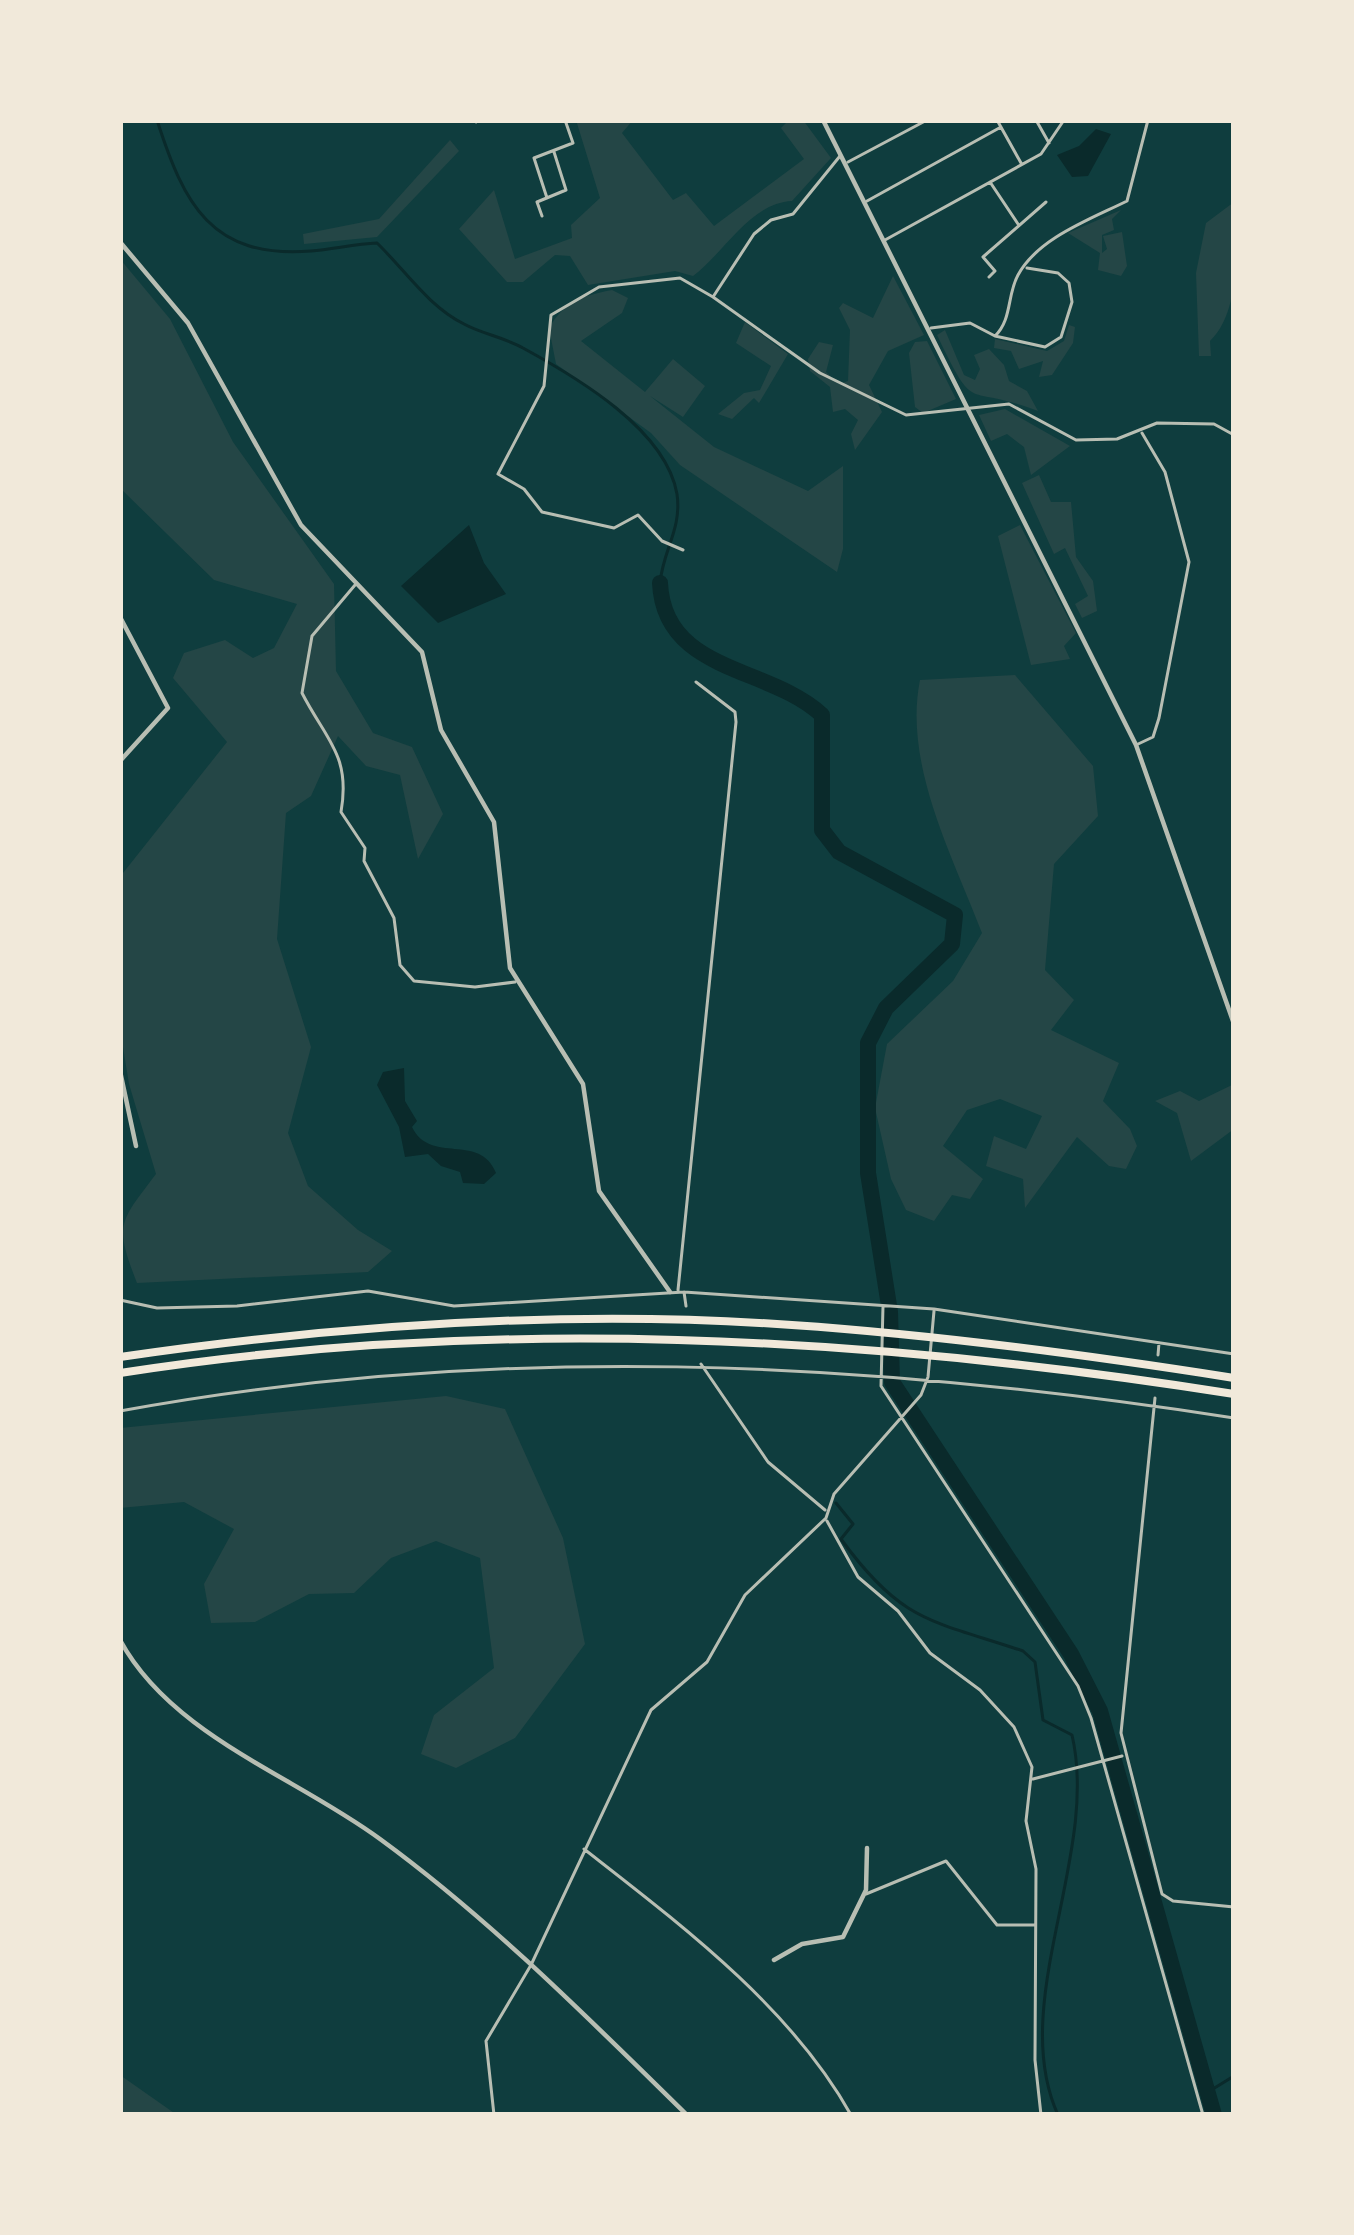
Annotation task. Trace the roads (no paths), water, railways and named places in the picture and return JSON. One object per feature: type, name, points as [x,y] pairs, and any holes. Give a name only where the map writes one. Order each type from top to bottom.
[{"type":"highway","points":[[120,1357],[452,1324],[745,1323],[950,1342],[1234,1378]]},
{"type":"highway","points":[[120,1372],[314,1351],[560,1339],[949,1357],[1234,1394]]},
{"type":"street","points":[[548,197],[534,158],[573,143],[565,120]]},
{"type":"street","points":[[824,120],[1136,746],[1234,1024]]},
{"type":"street","points":[[846,163],[926,120]]},
{"type":"street","points":[[998,120],[1022,164]]},
{"type":"street","points":[[885,240],[1022,164],[1050,145],[1064,120]]},
{"type":"street","points":[[995,336],[1025,267],[1063,233],[1126,201],[1148,120]]},
{"type":"street","points":[[1040,122],[1050,145]]},
{"type":"street","points":[[866,202],[1001,127]]},
{"type":"street","points":[[542,216],[537,202],[566,190],[553,150]]},
{"type":"street","points":[[713,297],[754,234],[771,220],[793,214],[842,154]]},
{"type":"street","points":[[990,182],[1019,225]]},
{"type":"street","points":[[989,277],[995,271],[983,256],[1046,202]]},
{"type":"street","points":[[120,242],[188,323],[301,525],[422,652],[441,730],[489,808],[506,954],[517,982],[583,1084],[599,1191],[686,1306]]},
{"type":"street","points":[[929,329],[970,323],[995,336],[1045,347],[1061,337],[1072,302],[1069,283],[1058,273],[1025,267]]},
{"type":"street","points":[[683,550],[662,541],[638,515],[614,528],[542,512],[524,489],[498,474],[544,386],[550,353],[548,324],[558,307],[599,287],[680,278],[788,345],[820,374],[906,415],[1010,404],[1076,440],[1141,433],[1157,423],[1214,424],[1234,435]]},
{"type":"street","points":[[1136,746],[1153,737],[1159,718],[1189,562],[1165,472],[1141,433]]},
{"type":"street","points":[[355,585],[312,636],[302,693],[341,755],[345,790],[340,812],[365,848],[364,860],[391,909],[400,964],[414,981],[475,987],[517,982]]},
{"type":"street","points":[[120,617],[168,708],[120,761]]},
{"type":"street","points":[[677,1292],[736,722],[735,712],[696,682]]},
{"type":"street","points":[[1225,998],[1234,994]]},
{"type":"street","points":[[120,1071],[136,1146]]},
{"type":"street","points":[[120,1300],[177,1308],[368,1292],[454,1306],[677,1292],[934,1309],[1234,1354]]},
{"type":"street","points":[[883,1304],[881,1386],[1078,1686],[1203,2115]]},
{"type":"street","points":[[825,1510],[928,1377],[934,1309]]},
{"type":"street","points":[[1158,1355],[1159,1341]]},
{"type":"street","points":[[120,1411],[249,1389],[520,1364],[928,1377],[1234,1418]]},
{"type":"street","points":[[700,1364],[768,1462],[825,1510],[858,1577],[898,1611],[930,1653],[980,1690],[1014,1726],[1032,1767],[1026,1821],[1036,1869],[1035,2060],[1041,2115]]},
{"type":"street","points":[[1155,1398],[1125,1684],[1124,1755],[1162,1894],[1173,1901],[1234,1907]]},
{"type":"street","points":[[494,2115],[486,2041],[531,1965],[651,1710],[707,1662],[760,1577],[826,1518]]},
{"type":"street","points":[[120,1640],[158,1694],[379,1838],[531,1965],[687,2115]]},
{"type":"street","points":[[1031,1779],[1124,1755]]},
{"type":"street","points":[[773,1960],[802,1944],[843,1936],[865,1894],[867,1847]]},
{"type":"street","points":[[583,1848],[754,1995],[806,2050],[851,2115]]},
{"type":"street","points":[[865,1894],[946,1862],[997,1925],[1036,1925]]},
{"type":"waterway","points":[[157,120],[191,200],[225,235],[277,251],[377,243],[451,316],[545,360],[617,408],[656,448],[677,494],[677,518],[660,583]]},
{"type":"waterway","points":[[660,583],[666,613],[680,635],[699,651],[800,699],[822,715],[822,830],[839,852],[955,915],[952,944],[886,1008],[868,1043],[868,1173],[890,1312],[892,1382],[1071,1654],[1100,1711],[1214,2115]]},
{"type":"waterway","points":[[836,1503],[853,1524],[841,1539],[882,1588],[920,1615],[1023,1651],[1035,1662],[1043,1720],[1072,1735],[1077,1781],[1074,1829],[1043,2025],[1045,2071],[1058,2115]]},
{"type":"waterway","points":[[1208,2092],[1234,2076]]}]
